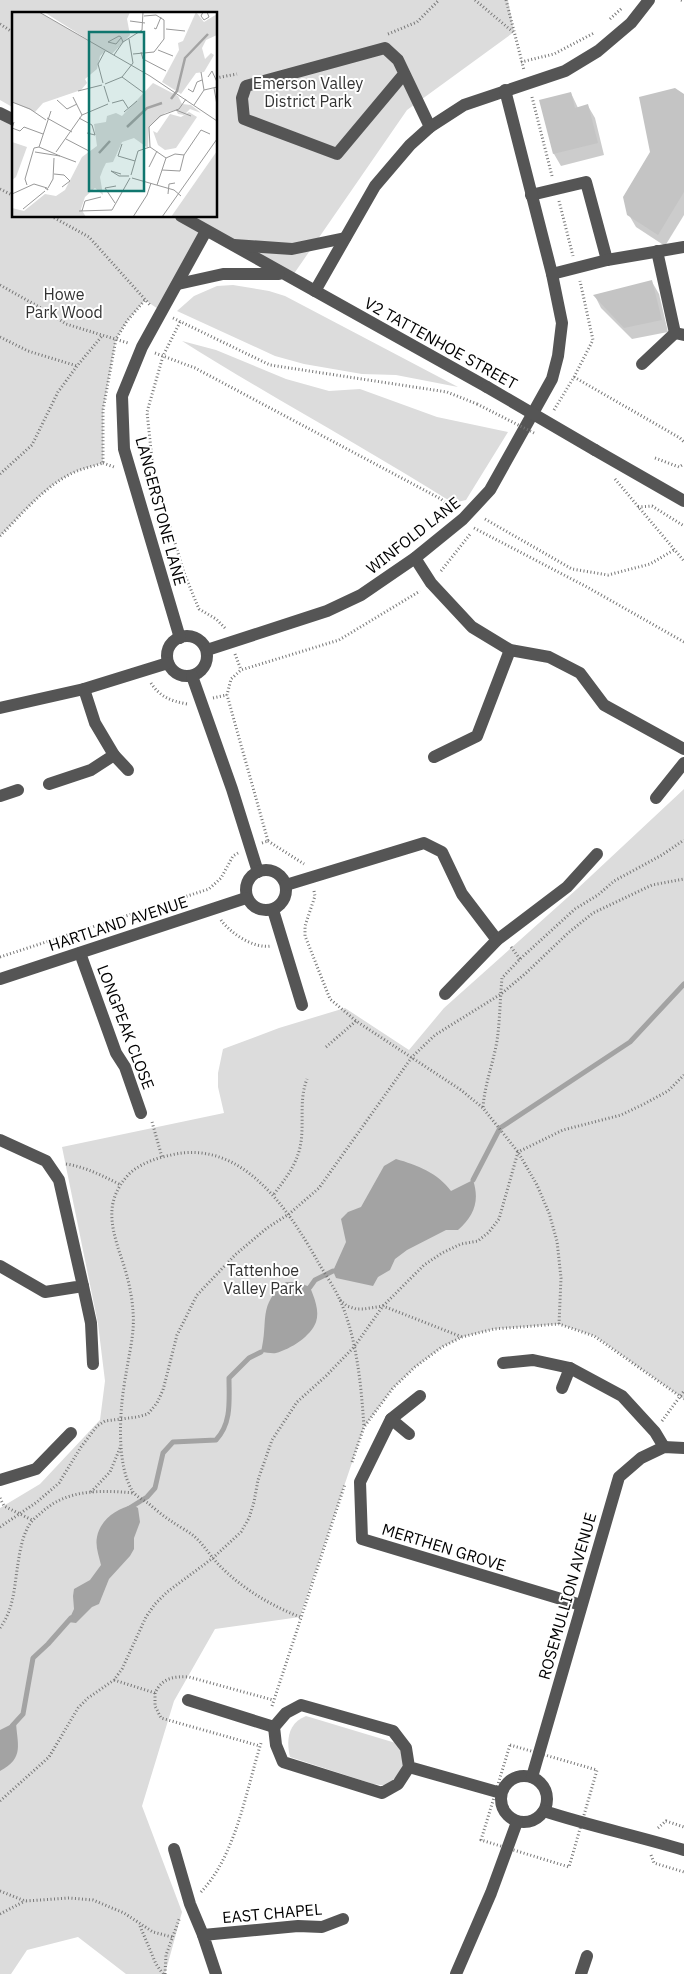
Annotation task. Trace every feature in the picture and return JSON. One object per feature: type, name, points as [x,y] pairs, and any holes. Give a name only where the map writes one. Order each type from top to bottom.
[{"type":"street","points":[[315,291],[375,186],[410,145],[430,127],[464,105],[565,71],[598,51],[632,23],[650,0]]},
{"type":"street","points":[[404,74],[337,154],[244,119],[242,98],[246,86],[385,48],[398,60],[430,127]]},
{"type":"street","name":"WINFOLD LANE","points":[[207,650],[327,611],[362,595],[415,558],[463,519],[490,490],[552,379],[558,356],[562,323],[552,274],[504,90]]},
{"type":"street","points":[[0,113],[12,119]]},
{"type":"street","points":[[531,195],[586,182],[607,260]]},
{"type":"street","name":"V2 TATTENHOE STREET","points":[[183,218],[487,387],[684,500]]},
{"type":"street","name":"LANGERSTONE LANE","points":[[180,638],[124,449],[122,396],[142,347],[206,231]]},
{"type":"street","points":[[229,244],[292,249],[345,238]]},
{"type":"street","points":[[552,274],[607,260],[684,247]]},
{"type":"street","points":[[642,364],[679,334],[657,251]]},
{"type":"street","points":[[178,284],[223,274],[281,274]]},
{"type":"street","points":[[415,558],[431,583],[472,627],[510,650],[549,657],[580,673],[604,705],[684,749]]},
{"type":"street","points":[[193,637],[204,644],[207,650],[206,664],[198,673],[192,676],[180,675],[168,663],[170,645],[180,638],[193,637]]},
{"type":"street","points":[[434,757],[477,736],[510,650]]},
{"type":"street","points":[[0,708],[84,689],[168,663]]},
{"type":"street","points":[[192,676],[232,789],[258,872]]},
{"type":"street","points":[[84,689],[95,723],[114,755],[128,770]]},
{"type":"street","points":[[49,784],[92,770],[114,755]]},
{"type":"street","points":[[656,798],[684,763]]},
{"type":"street","points":[[0,796],[18,790]]},
{"type":"street","points":[[286,885],[424,843],[442,852],[462,894],[497,940]]},
{"type":"street","points":[[445,994],[497,940],[567,887],[597,854]]},
{"type":"street","points":[[271,870],[280,875],[286,885],[285,899],[279,907],[273,910],[259,909],[246,898],[248,882],[258,872],[271,870]]},
{"type":"street","name":"HARTLAND AVENUE","points":[[0,979],[246,898]]},
{"type":"street","points":[[273,910],[302,1005]]},
{"type":"street","name":"LONGPEAK CLOSE","points":[[80,953],[116,1053],[125,1067],[141,1112]]},
{"type":"street","points":[[0,1140],[46,1161],[59,1180],[91,1323],[93,1364]]},
{"type":"street","points":[[0,1266],[45,1292],[83,1286]]},
{"type":"street","points":[[503,1363],[533,1360],[570,1368],[622,1396],[655,1432],[664,1447]]},
{"type":"street","points":[[562,1388],[570,1368]]},
{"type":"street","name":"MERTHEN GROVE","points":[[420,1396],[391,1419],[360,1482],[362,1539],[581,1605]]},
{"type":"street","points":[[391,1419],[409,1434]]},
{"type":"street","points":[[1,1477],[36,1469],[71,1433]]},
{"type":"street","name":"ROSEMULLION AVENUE","points":[[532,1777],[619,1477],[641,1458],[664,1447],[684,1448]]},
{"type":"street","points":[[188,1700],[270,1726]]},
{"type":"street","points":[[301,1705],[393,1731],[406,1748],[409,1767],[398,1784],[382,1792],[284,1762],[270,1726],[286,1713],[301,1705]]},
{"type":"street","points":[[409,1767],[498,1792]]},
{"type":"street","points":[[532,1777],[543,1785],[546,1791],[544,1811],[532,1821],[517,1822],[503,1811],[498,1792],[513,1778],[532,1777]]},
{"type":"street","points":[[544,1811],[581,1824],[645,1838],[684,1850]]},
{"type":"street","points":[[456,1974],[517,1822]]},
{"type":"street","name":"EAST CHAPEL","points":[[174,1849],[190,1904],[216,1974]]},
{"type":"street","name":"EAST CHAPEL","points":[[203,1935],[298,1926],[322,1927],[343,1919]]},
{"type":"street","points":[[581,1974],[587,1956]]},
{"type":"path","points":[[381,37],[400,31],[417,22],[439,0]]},
{"type":"path","points":[[475,0],[514,32]]},
{"type":"path","points":[[609,21],[627,4]]},
{"type":"path","points":[[0,24],[12,32]]},
{"type":"path","points":[[521,62],[554,54],[596,32]]},
{"type":"path","points":[[0,189],[12,195]]},
{"type":"path","points":[[55,218],[89,237],[150,305],[180,322],[270,365],[447,392],[477,404],[538,435]]},
{"type":"path","points":[[0,285],[66,324],[142,347],[195,368],[441,499],[474,528],[587,587],[684,642]]},
{"type":"path","points":[[180,322],[163,356],[147,412],[153,469],[184,573],[199,610],[216,619],[227,631],[240,670]]},
{"type":"path","points":[[0,474],[32,445],[58,392],[102,336]]},
{"type":"path","points":[[0,337],[28,351],[77,366]]},
{"type":"path","points":[[574,377],[684,442]]},
{"type":"path","points":[[655,458],[679,467],[684,464]]},
{"type":"path","points":[[0,536],[41,495],[58,482],[76,472]]},
{"type":"path","points":[[613,477],[684,561]]},
{"type":"path","points":[[638,507],[652,506],[684,526]]},
{"type":"path","points":[[485,519],[572,569],[581,571],[608,575],[650,564],[674,550]]},
{"type":"path","points":[[145,670],[151,684],[159,694],[171,701],[187,704],[227,695]]},
{"type":"path","points":[[483,1108],[485,1088],[497,1044],[502,978],[575,909],[598,895],[614,881],[662,855],[684,840]]},
{"type":"path","points":[[268,841],[304,863],[310,877],[315,896],[305,926],[305,936],[330,999],[356,1021],[412,1057],[483,1108],[518,1152],[537,1185],[549,1213],[557,1242],[561,1278],[559,1324]]},
{"type":"path","points":[[0,1527],[58,1484],[81,1447],[98,1426],[105,1421],[148,1414],[157,1403],[163,1390],[177,1335],[197,1295],[234,1255],[267,1228],[288,1214],[318,1188],[412,1057],[435,1035],[500,994],[593,913],[652,885],[684,879]]},
{"type":"path","points":[[209,889],[221,921],[229,930],[247,941],[265,947],[282,944],[305,936]]},
{"type":"path","points":[[326,1047],[356,1021]]},
{"type":"path","points":[[0,1801],[48,1757],[78,1708],[88,1698],[114,1680],[122,1669],[146,1617],[155,1604],[167,1592],[213,1558],[240,1532],[249,1518],[272,1440],[297,1402],[354,1347],[383,1306],[403,1285],[436,1257],[461,1244],[478,1241],[489,1232],[499,1219],[518,1152],[564,1130],[621,1115],[637,1108],[668,1091],[684,1076]]},
{"type":"path","points":[[274,1194],[288,1175],[298,1153],[301,1142],[304,1092],[307,1079]]},
{"type":"path","points":[[141,1112],[146,1114],[152,1122],[162,1157]]},
{"type":"path","points":[[300,1617],[271,1605],[238,1582],[195,1537],[133,1493],[123,1465],[120,1418],[134,1314],[129,1288],[111,1224],[114,1195],[129,1174],[138,1167],[162,1157],[189,1152],[210,1154],[226,1159],[248,1173],[274,1194],[305,1239],[340,1300],[354,1347],[362,1397],[364,1427]]},
{"type":"path","points":[[46,1161],[81,1166],[121,1185]]},
{"type":"path","points":[[340,1300],[347,1306],[356,1308],[364,1309],[383,1306],[462,1338]]},
{"type":"path","points":[[352,1463],[364,1427],[393,1388],[415,1367],[442,1347],[462,1338],[494,1329],[559,1324],[594,1336],[684,1399]]},
{"type":"path","points":[[655,1432],[684,1390]]},
{"type":"path","points":[[90,1492],[110,1472],[121,1446]]},
{"type":"path","points":[[164,1974],[166,1955],[182,1912],[213,1880],[236,1828],[260,1746],[270,1726],[273,1700],[346,1482]]},
{"type":"path","points":[[0,1628],[14,1600],[19,1554],[27,1528],[32,1520],[49,1505],[61,1499],[90,1492],[133,1493]]},
{"type":"path","points":[[0,1498],[4,1506],[32,1520]]},
{"type":"path","points":[[260,1746],[161,1718],[155,1706],[155,1693],[158,1685],[165,1680],[178,1676],[189,1677],[273,1700]]},
{"type":"path","points":[[114,1680],[155,1693]]},
{"type":"path","points":[[498,1792],[510,1744],[597,1770],[581,1824]]},
{"type":"path","points":[[0,1891],[25,1901]]},
{"type":"path","points":[[0,1914],[25,1901],[69,1898],[93,1900],[124,1913],[153,1932],[172,1936]]},
{"type":"path","points":[[140,1925],[156,1964],[164,1974]]},
{"type":"green space","name":"Emerson Valley District Park","points":[[0,0],[508,0],[514,32],[407,110],[291,278],[193,218],[218,218],[218,12],[12,12],[12,107],[0,100]]},
{"type":"green space","name":"Howe Park Wood","points":[[0,113],[12,119],[12,218],[184,218],[206,231],[161,311],[145,300],[127,321],[116,339],[103,410],[103,463],[77,471],[55,483],[0,536]]},
{"type":"green space","points":[[233,285],[269,291],[285,296],[458,387],[396,375],[362,374],[304,364],[275,356],[177,311],[194,296],[217,286]]},
{"type":"green space","points":[[182,341],[216,350],[286,379],[329,391],[360,389],[437,417],[508,432],[466,500],[453,503]]},
{"type":"green space","name":"Tattenhoe Valley Park","points":[[684,789],[684,1399],[595,1336],[559,1324],[494,1329],[462,1337],[442,1347],[415,1367],[393,1388],[364,1427],[300,1617],[215,1629],[174,1701],[142,1806],[182,1912],[165,1974],[126,1974],[78,1937],[27,1950],[11,1974],[0,1974],[0,1508],[40,1484],[100,1420],[105,1381],[98,1324],[62,1147],[224,1113],[218,1087],[218,1073],[223,1049],[279,1028],[345,1008],[409,1050],[444,1008],[577,889]]},
{"type":"green space","points":[[306,1716],[399,1744],[405,1766],[388,1786],[373,1784],[290,1757],[288,1744],[290,1733],[295,1723]]},
{"type":"shaded area","points":[[396,1159],[427,1170],[440,1179],[451,1191],[473,1180],[476,1201],[472,1214],[458,1230],[446,1230],[407,1250],[395,1259],[390,1270],[378,1277],[373,1286],[336,1278],[333,1271],[346,1242],[341,1219],[348,1212],[361,1207],[384,1166]]},
{"type":"shaded area","points":[[286,1282],[297,1282],[310,1287],[317,1309],[316,1322],[305,1337],[288,1348],[274,1353],[261,1352],[267,1306],[277,1290]]},
{"type":"shaded area","points":[[133,1505],[138,1508],[140,1522],[134,1538],[134,1549],[109,1579],[99,1604],[92,1607],[76,1623],[68,1622],[74,1609],[74,1589],[90,1580],[101,1565],[97,1540],[102,1525],[115,1512]]},
{"type":"shaded area","points":[[16,1722],[18,1750],[13,1761],[0,1771],[0,1730]]},
{"type":"building","points":[[675,88],[684,94],[684,192],[658,235],[627,215],[623,197],[650,152],[639,97]]},
{"type":"building","points":[[571,92],[575,108],[588,104],[598,143],[553,154],[539,100]]},
{"type":"building","points":[[652,280],[662,320],[624,328],[593,295]]},
{"type":"waterway","points":[[473,1180],[500,1128],[630,1042],[684,984]]},
{"type":"waterway","points":[[310,1287],[315,1280],[333,1271]]},
{"type":"waterway","points":[[128,1509],[147,1497],[155,1488],[163,1453],[173,1442],[216,1440],[227,1419],[229,1378],[249,1358],[261,1352]]},
{"type":"waterway","points":[[12,1726],[23,1714],[33,1658],[71,1618]]}]
